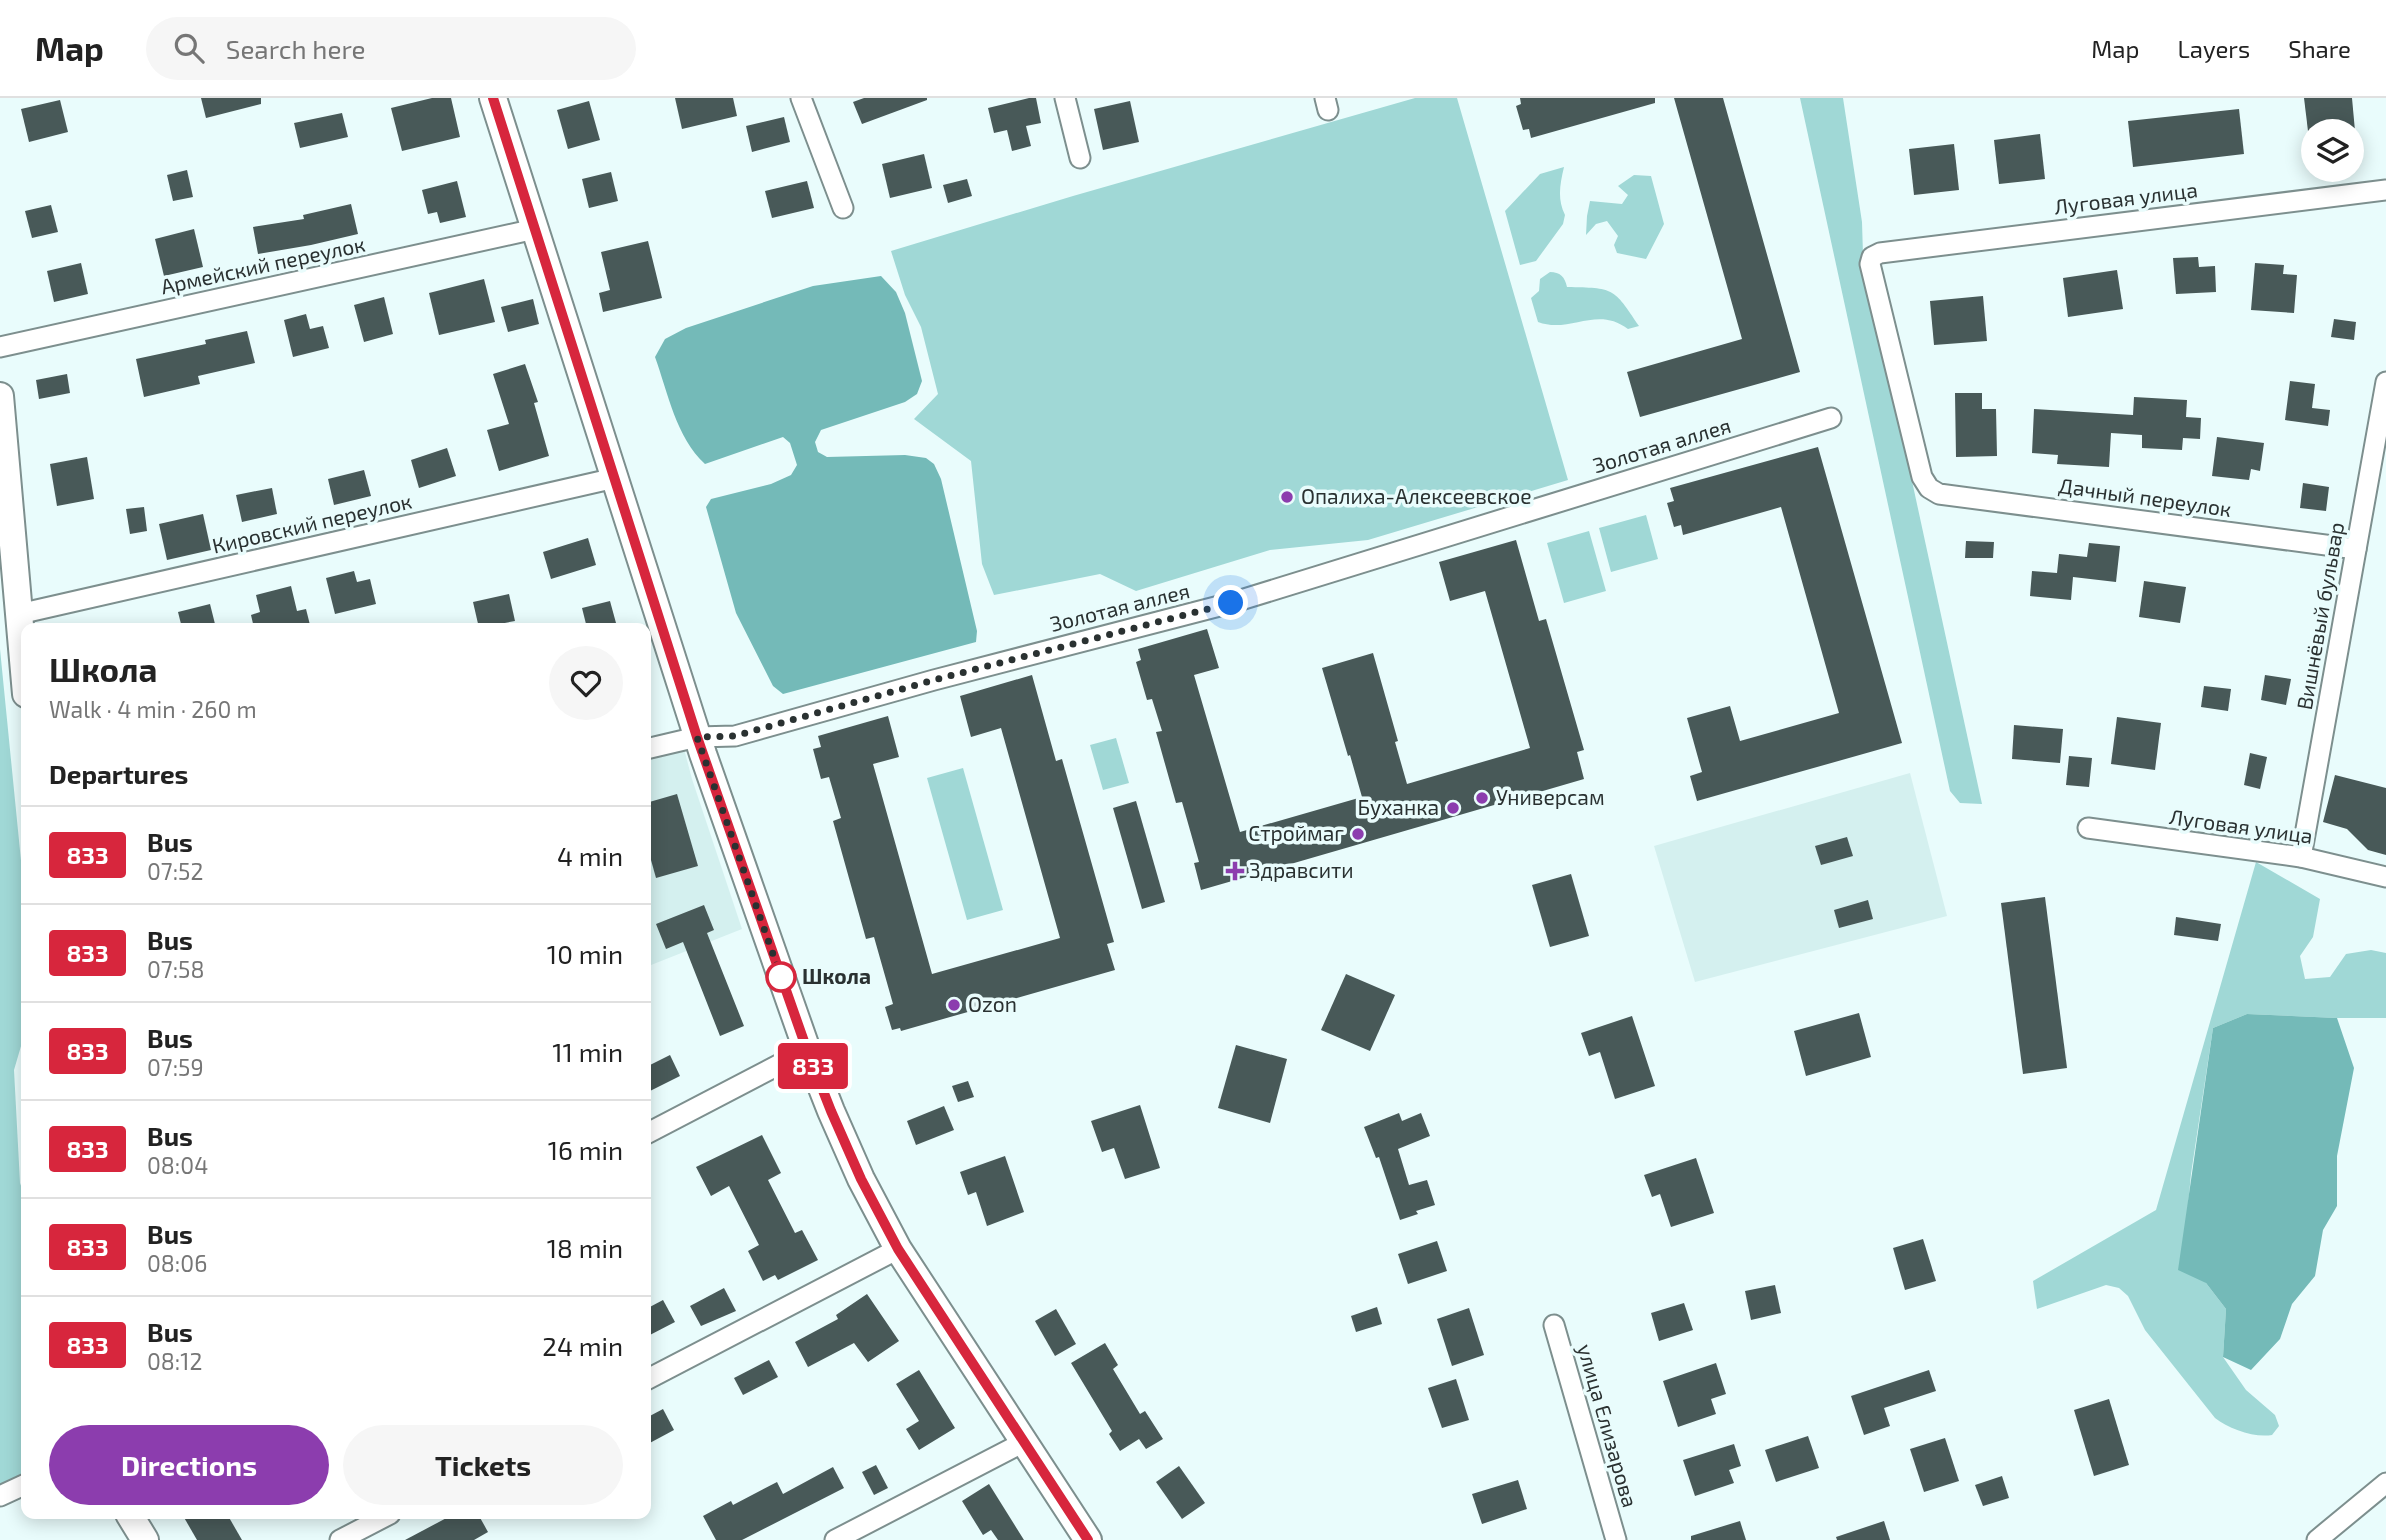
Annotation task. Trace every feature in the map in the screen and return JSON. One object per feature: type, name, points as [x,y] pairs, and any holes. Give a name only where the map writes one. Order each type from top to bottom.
[{"type":"street","points":[[493,98],[697,737],[807,1050],[861,1179],[898,1249],[1088,1540]]},
{"type":"street","points":[[801,98],[843,208]]},
{"type":"street","points":[[1065,98],[1080,158]]},
{"type":"street","name":"Луговая улица","points":[[1929,488],[1922,477],[1870,264],[1872,257],[1880,253],[2386,190]]},
{"type":"street","name":"Армейский переулок","points":[[0,347],[535,229]]},
{"type":"street","name":"Вишнёвый бульвар","points":[[2301,857],[2386,382]]},
{"type":"street","points":[[0,396],[21,637]]},
{"type":"street","name":"Золотая аллея","points":[[651,748],[697,737],[735,736],[934,680],[1231,603],[1831,418]]},
{"type":"street","name":"Кировский переулок","points":[[19,614],[615,478]]},
{"type":"street","name":"Дачный переулок","points":[[1929,488],[1939,494],[2356,549]]},
{"type":"street","name":"Луговая улица","points":[[2088,828],[2301,857],[2386,877]]},
{"type":"street","points":[[651,1131],[807,1050]]},
{"type":"street","points":[[651,1377],[898,1249]]},
{"type":"street","name":"улица Елизарова","points":[[1554,1325],[1616,1540]]},
{"type":"street","points":[[835,1540],[1024,1442]]},
{"type":"street","points":[[2317,1540],[2386,1483]]},
{"type":"street","points":[[0,1496],[21,1486]]},
{"type":"street","points":[[132,1519],[145,1540]]},
{"type":"street","points":[[340,1540],[380,1519]]},
{"type":"shaded area","points":[[1415,98],[1457,98],[1568,480],[1368,540],[1270,550],[1136,591],[1100,574],[994,595],[982,564],[971,461],[914,419],[938,394],[921,327],[905,295],[891,251]]},
{"type":"shaded area","points":[[1800,98],[1843,98],[1862,222],[1863,255],[1982,804],[1960,803],[1950,791]]},
{"type":"shaded area","points":[[1564,167],[1560,191],[1565,215],[1563,224],[1536,261],[1520,265],[1505,211],[1540,174]]},
{"type":"shaded area","points":[[1634,175],[1651,176],[1664,224],[1646,259],[1617,253],[1614,245],[1618,236],[1607,221],[1596,224],[1586,235],[1590,201],[1622,204],[1628,195],[1618,186]]},
{"type":"shaded area","points":[[1550,272],[1562,276],[1567,287],[1604,289],[1611,292],[1639,326],[1628,329],[1605,319],[1561,325],[1538,322],[1531,298],[1539,291],[1540,279]]},
{"type":"shaded area","points":[[881,276],[896,292],[905,313],[922,381],[917,394],[905,402],[821,430],[815,442],[818,452],[827,457],[905,455],[926,458],[934,464],[941,479],[977,631],[976,642],[783,694],[773,686],[736,613],[706,507],[711,499],[771,484],[791,475],[797,465],[790,443],[783,437],[705,464],[680,428],[655,357],[665,339],[686,328],[813,286]]},
{"type":"shaded area","points":[[1646,515],[1658,559],[1611,572],[1599,528]]},
{"type":"shaded area","points":[[1589,531],[1606,591],[1564,603],[1547,543]]},
{"type":"shaded area","points":[[0,649],[21,861],[21,1046],[14,1070],[21,1186],[21,1474],[0,1485]]},
{"type":"shaded area","points":[[1116,738],[1129,783],[1103,790],[1090,745]]},
{"type":"shaded area","points":[[684,749],[742,929],[651,965],[651,756]]},
{"type":"shaded area","points":[[963,768],[1003,910],[967,920],[927,778]]},
{"type":"shaded area","points":[[1910,773],[1947,916],[1695,982],[1654,846]]},
{"type":"shaded area","points":[[2256,862],[2320,899],[2313,937],[2300,956],[2305,979],[2330,977],[2346,954],[2371,950],[2386,953],[2386,1018],[2247,1014],[2213,1028],[2186,1226],[2206,1283],[2226,1309],[2223,1357],[2246,1390],[2275,1415],[2279,1426],[2272,1435],[2265,1436],[2242,1432],[2215,1418],[2145,1330],[2128,1296],[2119,1288],[2106,1285],[2037,1309],[2033,1281],[2156,1210]]},
{"type":"shaded area","points":[[2247,1014],[2337,1018],[2354,1068],[2337,1156],[2337,1206],[2323,1230],[2315,1276],[2292,1304],[2280,1339],[2251,1370],[2223,1357],[2226,1309],[2206,1283],[2178,1270],[2213,1028]]},
{"type":"building","points":[[201,98],[261,98],[261,104],[206,118]]},
{"type":"building","points":[[432,98],[451,98],[460,137],[402,151],[391,108]]},
{"type":"building","points":[[675,98],[733,98],[737,116],[682,129]]},
{"type":"building","points":[[864,98],[927,100],[862,124],[853,102]]},
{"type":"building","points":[[1036,98],[1041,123],[1026,126],[1031,146],[1012,151],[1007,130],[994,133],[988,108]]},
{"type":"building","points":[[1520,98],[1655,98],[1655,103],[1531,138],[1529,129],[1523,130],[1516,106],[1521,104]]},
{"type":"building","points":[[1674,98],[1723,98],[1800,372],[1640,417],[1627,372],[1742,339]]},
{"type":"building","points":[[2304,98],[2352,98],[2354,119],[2307,119]]},
{"type":"building","points":[[60,100],[68,132],[29,142],[21,109]]},
{"type":"building","points":[[589,101],[600,140],[568,149],[557,110]]},
{"type":"building","points":[[1130,101],[1139,142],[1103,150],[1094,109]]},
{"type":"building","points":[[2239,109],[2244,154],[2133,167],[2128,121]]},
{"type":"building","points":[[342,113],[348,137],[300,148],[294,123]]},
{"type":"building","points":[[784,117],[790,142],[752,152],[746,126]]},
{"type":"building","points":[[2040,134],[2045,179],[1999,184],[1994,140]]},
{"type":"building","points":[[1954,144],[1959,190],[1914,195],[1909,149]]},
{"type":"building","points":[[924,154],[932,188],[890,198],[882,164]]},
{"type":"building","points":[[187,170],[193,197],[173,201],[167,175]]},
{"type":"building","points":[[611,172],[618,201],[589,208],[582,179]]},
{"type":"building","points":[[967,179],[972,196],[948,203],[943,185]]},
{"type":"building","points":[[457,181],[466,217],[440,223],[437,212],[428,214],[422,190]]},
{"type":"building","points":[[807,181],[814,208],[772,218],[765,191]]},
{"type":"building","points":[[351,204],[358,234],[258,254],[253,227],[304,219],[303,215]]},
{"type":"building","points":[[51,205],[58,232],[32,238],[25,211]]},
{"type":"building","points":[[194,229],[203,267],[164,276],[155,239]]},
{"type":"building","points":[[648,241],[662,298],[603,312],[599,293],[610,290],[601,252]]},
{"type":"building","points":[[2198,257],[2199,267],[2215,266],[2216,292],[2176,294],[2173,258]]},
{"type":"building","points":[[81,263],[88,294],[54,302],[47,271]]},
{"type":"building","points":[[2255,263],[2284,265],[2283,274],[2297,275],[2294,313],[2251,310]]},
{"type":"building","points":[[2117,270],[2123,309],[2068,317],[2063,278]]},
{"type":"building","points":[[484,279],[495,322],[439,335],[429,293]]},
{"type":"building","points":[[1983,296],[1987,341],[1934,345],[1930,301]]},
{"type":"building","points":[[384,297],[393,334],[364,342],[354,305]]},
{"type":"building","points":[[533,299],[539,324],[508,332],[501,307]]},
{"type":"building","points":[[306,314],[310,329],[323,326],[329,348],[293,357],[284,320]]},
{"type":"building","points":[[2334,319],[2356,322],[2354,340],[2331,337]]},
{"type":"building","points":[[247,331],[255,363],[198,376],[200,384],[144,397],[136,359],[206,344],[205,340]]},
{"type":"building","points":[[525,364],[538,402],[534,403],[549,456],[499,471],[487,430],[509,424],[493,374]]},
{"type":"building","points":[[67,374],[70,393],[39,399],[36,380]]},
{"type":"building","points":[[2290,381],[2315,384],[2312,408],[2330,410],[2328,426],[2285,420]]},
{"type":"building","points":[[1955,393],[1982,393],[1982,409],[1996,409],[1997,456],[1956,457]]},
{"type":"building","points":[[2134,397],[2187,400],[2186,417],[2201,418],[2200,439],[2183,438],[2182,450],[2142,448],[2142,435],[2111,433],[2109,467],[2057,464],[2058,455],[2032,453],[2034,409],[2133,415]]},
{"type":"building","points":[[2217,437],[2264,443],[2260,471],[2251,469],[2249,480],[2212,476]]},
{"type":"building","points":[[1818,447],[1902,743],[1697,801],[1690,776],[1702,772],[1687,718],[1730,706],[1740,741],[1839,713],[1781,507],[1683,535],[1681,525],[1674,527],[1667,503],[1674,501],[1670,488]]},
{"type":"building","points":[[447,448],[456,476],[419,488],[411,460]]},
{"type":"building","points":[[87,457],[94,499],[57,506],[50,464]]},
{"type":"building","points":[[364,470],[371,496],[334,505],[328,479]]},
{"type":"building","points":[[2303,483],[2329,487],[2326,511],[2300,508]]},
{"type":"building","points":[[272,488],[277,514],[242,522],[236,495]]},
{"type":"building","points":[[144,507],[147,531],[130,534],[126,509]]},
{"type":"building","points":[[203,514],[211,550],[167,560],[159,524]]},
{"type":"building","points":[[588,538],[596,565],[551,579],[543,552]]},
{"type":"building","points":[[1516,540],[1539,621],[1546,619],[1584,750],[1577,752],[1584,779],[1201,890],[1194,863],[1199,862],[1182,802],[1176,803],[1156,732],[1162,731],[1152,699],[1147,700],[1136,662],[1141,660],[1138,649],[1207,629],[1219,668],[1194,675],[1240,832],[1362,797],[1322,668],[1373,653],[1407,784],[1530,748],[1485,591],[1450,601],[1439,562]]},
{"type":"building","points":[[1966,541],[1994,542],[1993,558],[1965,558]]},
{"type":"building","points":[[2089,543],[2120,546],[2116,582],[2073,577],[2071,600],[2030,596],[2032,571],[2057,573],[2059,554],[2087,557]]},
{"type":"building","points":[[354,571],[357,582],[370,579],[376,604],[335,614],[326,578]]},
{"type":"building","points":[[2144,581],[2186,587],[2180,623],[2139,617]]},
{"type":"building","points":[[291,586],[297,611],[306,609],[310,623],[253,623],[251,615],[260,612],[256,595]]},
{"type":"building","points":[[509,594],[515,621],[478,623],[473,602]]},
{"type":"building","points":[[610,601],[616,623],[586,623],[582,608]]},
{"type":"building","points":[[210,604],[215,623],[181,623],[178,612]]},
{"type":"building","points":[[1032,675],[1056,761],[1062,759],[1114,942],[1107,944],[1115,970],[901,1031],[900,1028],[892,1030],[885,1007],[893,1004],[874,937],[866,939],[833,821],[841,818],[829,777],[821,779],[813,749],[821,747],[818,736],[888,716],[899,757],[873,764],[932,974],[1060,938],[1001,728],[971,737],[960,696]]},
{"type":"building","points":[[2265,675],[2291,679],[2286,705],[2261,700]]},
{"type":"building","points":[[2204,686],[2231,689],[2228,711],[2201,707]]},
{"type":"building","points":[[2117,717],[2161,723],[2155,770],[2111,764]]},
{"type":"building","points":[[2014,725],[2063,729],[2060,763],[2012,759]]},
{"type":"building","points":[[2250,753],[2267,757],[2260,789],[2244,785]]},
{"type":"building","points":[[2069,756],[2092,758],[2089,787],[2066,785]]},
{"type":"building","points":[[2335,775],[2386,788],[2386,855],[2368,850],[2347,829],[2323,822]]},
{"type":"building","points":[[677,794],[698,866],[656,878],[651,860],[651,802]]},
{"type":"building","points":[[1136,801],[1165,902],[1142,909],[1113,808]]},
{"type":"building","points":[[1847,837],[1853,856],[1821,865],[1815,846]]},
{"type":"building","points":[[1571,874],[1589,936],[1550,947],[1532,885]]},
{"type":"building","points":[[2045,897],[2067,1068],[2023,1074],[2001,903]]},
{"type":"building","points":[[1868,900],[1873,919],[1839,928],[1834,910]]},
{"type":"building","points":[[704,905],[714,930],[707,933],[744,1026],[720,1036],[683,942],[666,949],[656,924]]},
{"type":"building","points":[[2176,917],[2221,924],[2218,941],[2174,935]]},
{"type":"building","points":[[1346,974],[1395,995],[1370,1051],[1321,1030]]},
{"type":"building","points":[[1859,1013],[1871,1057],[1806,1076],[1794,1031]]},
{"type":"building","points":[[1632,1016],[1655,1086],[1615,1099],[1600,1052],[1589,1056],[1581,1033]]},
{"type":"building","points":[[1236,1045],[1287,1059],[1270,1123],[1218,1108]]},
{"type":"building","points":[[670,1055],[680,1076],[651,1090],[651,1064]]},
{"type":"building","points":[[968,1081],[974,1097],[958,1102],[952,1086]]},
{"type":"building","points":[[1140,1105],[1160,1168],[1125,1179],[1114,1148],[1102,1152],[1091,1121]]},
{"type":"building","points":[[944,1106],[954,1130],[916,1145],[907,1121]]},
{"type":"building","points":[[1399,1113],[1402,1121],[1421,1113],[1430,1136],[1398,1149],[1409,1185],[1427,1180],[1435,1205],[1400,1220],[1379,1157],[1376,1158],[1364,1127]]},
{"type":"building","points":[[762,1135],[781,1173],[768,1180],[795,1233],[802,1230],[818,1260],[778,1280],[775,1275],[763,1281],[748,1251],[759,1245],[729,1186],[711,1196],[696,1167]]},
{"type":"building","points":[[1005,1156],[1024,1212],[987,1226],[976,1192],[968,1195],[960,1172]]},
{"type":"building","points":[[1696,1158],[1714,1213],[1671,1227],[1660,1194],[1652,1197],[1644,1175]]},
{"type":"building","points":[[1923,1239],[1936,1281],[1905,1290],[1893,1248]]},
{"type":"building","points":[[1437,1241],[1447,1271],[1408,1284],[1398,1254]]},
{"type":"building","points":[[1775,1285],[1781,1313],[1751,1320],[1745,1291]]},
{"type":"building","points":[[724,1288],[736,1311],[701,1326],[690,1306]]},
{"type":"building","points":[[867,1294],[899,1341],[868,1362],[854,1343],[808,1367],[795,1342],[838,1319],[836,1315]]},
{"type":"building","points":[[663,1300],[675,1322],[651,1334],[651,1306]]},
{"type":"building","points":[[1684,1303],[1693,1330],[1659,1341],[1651,1313]]},
{"type":"building","points":[[1377,1307],[1382,1324],[1356,1332],[1351,1316]]},
{"type":"building","points":[[1469,1308],[1484,1355],[1452,1366],[1437,1319]]},
{"type":"building","points":[[1056,1309],[1076,1344],[1055,1356],[1035,1321]]},
{"type":"building","points":[[1105,1343],[1118,1365],[1113,1369],[1140,1414],[1145,1411],[1163,1439],[1146,1449],[1139,1439],[1120,1451],[1109,1434],[1112,1431],[1071,1363]]},
{"type":"building","points":[[769,1360],[778,1377],[743,1395],[734,1378]]},
{"type":"building","points":[[1716,1363],[1726,1394],[1711,1399],[1716,1414],[1678,1427],[1663,1381]]},
{"type":"building","points":[[919,1370],[955,1428],[919,1450],[906,1429],[919,1421],[896,1384]]},
{"type":"building","points":[[1929,1370],[1936,1391],[1884,1408],[1890,1426],[1864,1435],[1851,1396]]},
{"type":"building","points":[[1456,1379],[1469,1420],[1442,1428],[1428,1388]]},
{"type":"building","points":[[2109,1399],[2129,1465],[2094,1476],[2074,1410]]},
{"type":"building","points":[[663,1409],[674,1430],[651,1442],[651,1415]]},
{"type":"building","points":[[1808,1436],[1819,1468],[1776,1482],[1765,1450]]},
{"type":"building","points":[[1945,1438],[1959,1481],[1924,1492],[1910,1449]]},
{"type":"building","points":[[1734,1444],[1741,1466],[1729,1470],[1734,1483],[1695,1496],[1683,1460]]},
{"type":"building","points":[[876,1465],[888,1488],[874,1495],[862,1472]]},
{"type":"building","points":[[1179,1466],[1205,1503],[1182,1519],[1156,1482]]},
{"type":"building","points":[[833,1467],[844,1488],[742,1540],[716,1540],[703,1516],[731,1501],[733,1505],[777,1482],[783,1494]]},
{"type":"building","points":[[2002,1476],[2009,1498],[1983,1506],[1975,1485]]},
{"type":"building","points":[[1518,1480],[1527,1509],[1482,1524],[1472,1494]]},
{"type":"building","points":[[989,1484],[1024,1540],[998,1540],[991,1530],[983,1535],[962,1501]]},
{"type":"building","points":[[185,1519],[230,1519],[242,1540],[197,1540]]},
{"type":"building","points":[[445,1519],[481,1519],[488,1532],[474,1540],[405,1540]]},
{"type":"building","points":[[1740,1521],[1746,1540],[1691,1540],[1691,1536]]},
{"type":"building","points":[[1884,1521],[1890,1540],[1837,1540],[1836,1537]]},
{"type":"bus line","name":"833","points":[[493,98],[697,737],[831,1111],[861,1179],[898,1249],[1088,1540]]},
{"type":"place","name":"Опалиха-Алексеевское","points":[[1287,497]]},
{"type":"place","name":"Универсам","points":[[1482,798]]},
{"type":"place","name":"Буханка","points":[[1453,808]]},
{"type":"place","name":"Строймаг","points":[[1358,834]]},
{"type":"place","name":"Здравсити","points":[[1235,871]]},
{"type":"place","name":"Школа","points":[[781,977]]},
{"type":"place","name":"Ozon","points":[[954,1005]]},
{"type":"route","points":[[781,977],[697,737],[735,736],[934,680],[1231,603]]}]
